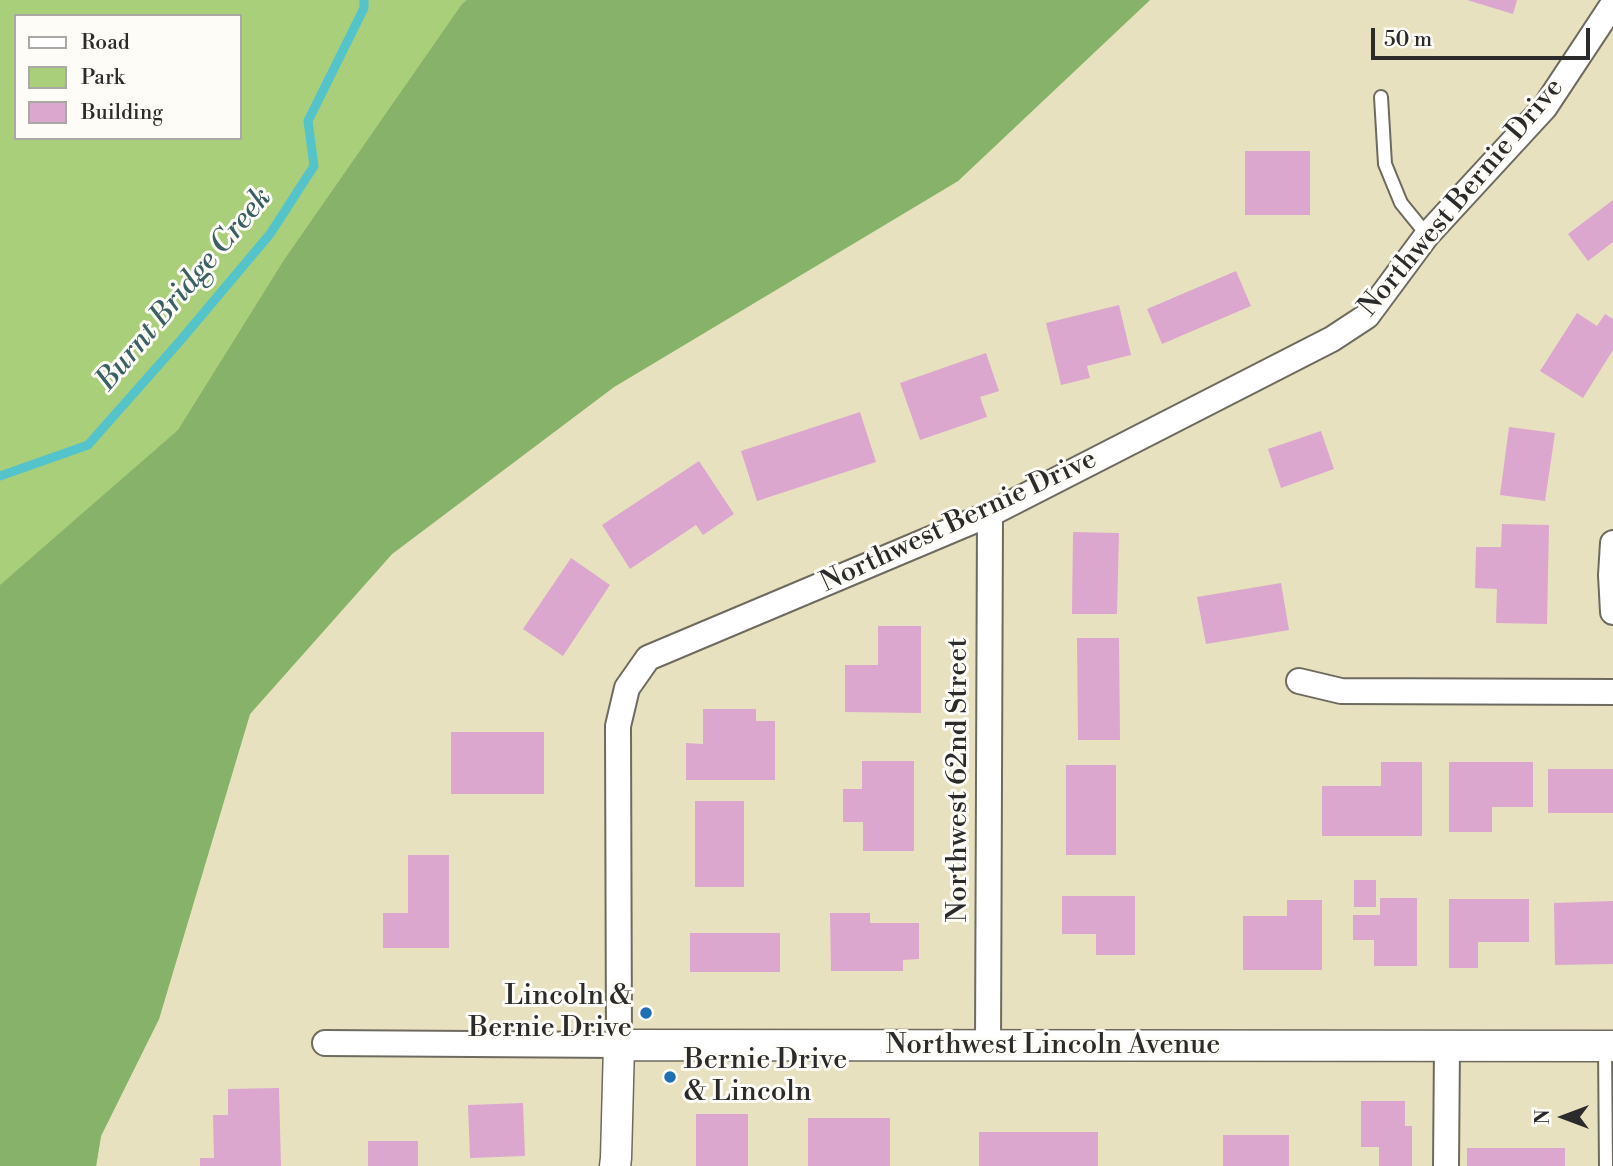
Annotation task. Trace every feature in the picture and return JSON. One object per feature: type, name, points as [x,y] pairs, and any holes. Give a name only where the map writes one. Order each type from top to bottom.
[{"type":"street","name":"Northwest Bernie Drive","points":[[615,1166],[619,1045],[618,726],[627,688],[648,658],[990,514],[1332,340],[1367,316],[1427,235],[1545,107],[1609,19]]},
{"type":"street","name":"Northwest 62nd Street","points":[[988,1046],[990,514]]},
{"type":"street","points":[[1613,543],[1613,612]]},
{"type":"street","points":[[1299,681],[1341,691],[1613,692]]},
{"type":"street","name":"Northwest Lincoln Avenue","points":[[324,1043],[1609,1046]]},
{"type":"street","points":[[1446,1166],[1447,1045]]},
{"type":"lane","points":[[1381,97],[1385,163],[1401,203],[1427,235]]},
{"type":"lane","points":[[1606,1166],[1609,1046]]},
{"type":"green space","points":[[0,0],[1150,0],[958,181],[614,387],[392,554],[250,714],[159,1019],[101,1136],[96,1166],[0,1166]]},
{"type":"green space","points":[[467,0],[1150,0],[958,181],[614,387],[392,554],[250,714],[159,1019],[101,1136],[96,1166],[0,1166],[0,585],[178,430],[284,260]]},
{"type":"building","points":[[1467,0],[1517,0],[1513,14]]},
{"type":"building","points":[[1245,151],[1310,151],[1310,215],[1245,215]]},
{"type":"building","points":[[1613,200],[1613,242],[1588,261],[1568,234]]},
{"type":"building","points":[[1236,271],[1251,306],[1162,344],[1147,309]]},
{"type":"building","points":[[1119,305],[1131,355],[1087,366],[1090,378],[1061,385],[1046,323]]},
{"type":"building","points":[[1577,313],[1597,326],[1605,314],[1613,319],[1613,350],[1583,398],[1540,371]]},
{"type":"building","points":[[986,353],[999,391],[980,397],[987,417],[920,440],[900,383]]},
{"type":"building","points":[[860,412],[876,462],[757,501],[741,451]]},
{"type":"building","points":[[1509,427],[1555,433],[1545,501],[1500,495]]},
{"type":"building","points":[[1321,431],[1334,469],[1281,488],[1268,449]]},
{"type":"building","points":[[699,461],[734,514],[703,535],[696,525],[630,569],[602,525]]},
{"type":"building","points":[[1502,524],[1549,525],[1547,624],[1496,623],[1497,589],[1475,588],[1476,547],[1501,547]]},
{"type":"building","points":[[1073,532],[1119,533],[1117,614],[1072,614]]},
{"type":"building","points":[[571,558],[610,585],[563,656],[523,629]]},
{"type":"building","points":[[1281,583],[1289,630],[1206,644],[1197,597]]},
{"type":"building","points":[[878,626],[921,626],[921,713],[845,712],[845,665],[878,665]]},
{"type":"building","points":[[1077,638],[1119,638],[1120,740],[1078,740]]},
{"type":"building","points":[[703,709],[756,709],[756,721],[775,721],[775,780],[686,780],[686,743],[703,744]]},
{"type":"building","points":[[451,732],[544,732],[544,794],[451,794]]},
{"type":"building","points":[[862,761],[914,761],[914,851],[863,851],[863,822],[843,822],[843,789],[862,789]]},
{"type":"building","points":[[1381,762],[1422,762],[1422,836],[1322,836],[1322,786],[1381,786]]},
{"type":"building","points":[[1449,762],[1533,762],[1533,807],[1492,807],[1492,832],[1449,832]]},
{"type":"building","points":[[1066,765],[1116,765],[1116,855],[1066,855]]},
{"type":"building","points":[[1548,769],[1613,769],[1613,813],[1548,813]]},
{"type":"building","points":[[695,801],[744,801],[744,887],[695,887]]},
{"type":"building","points":[[408,855],[449,855],[449,948],[383,948],[383,913],[408,913]]},
{"type":"building","points":[[1354,880],[1376,880],[1376,907],[1354,907]]},
{"type":"building","points":[[1062,896],[1135,896],[1135,955],[1096,955],[1096,934],[1062,934]]},
{"type":"building","points":[[1380,898],[1417,898],[1417,966],[1374,966],[1374,940],[1353,940],[1353,915],[1380,915]]},
{"type":"building","points":[[1449,899],[1529,899],[1529,942],[1478,942],[1478,968],[1449,968]]},
{"type":"building","points":[[1287,900],[1322,900],[1322,970],[1243,970],[1243,916],[1287,916]]},
{"type":"building","points":[[1613,901],[1613,964],[1555,965],[1554,903]]},
{"type":"building","points":[[830,913],[870,913],[870,923],[919,923],[919,959],[903,960],[903,971],[831,971]]},
{"type":"building","points":[[690,933],[780,933],[780,972],[690,972]]},
{"type":"building","points":[[279,1088],[281,1166],[200,1166],[200,1158],[214,1158],[213,1115],[228,1115],[228,1089]]},
{"type":"building","points":[[1361,1101],[1405,1101],[1405,1126],[1412,1126],[1412,1166],[1379,1166],[1379,1147],[1361,1147]]},
{"type":"building","points":[[523,1103],[525,1156],[470,1158],[468,1105]]},
{"type":"building","points":[[696,1114],[748,1114],[748,1166],[696,1166]]},
{"type":"building","points":[[808,1118],[890,1118],[890,1166],[808,1166]]},
{"type":"building","points":[[979,1132],[1098,1132],[1098,1166],[979,1166]]},
{"type":"building","points":[[1223,1135],[1289,1135],[1289,1166],[1223,1166]]},
{"type":"building","points":[[368,1141],[418,1141],[418,1166],[368,1166]]},
{"type":"building","points":[[1467,1148],[1565,1148],[1565,1166],[1467,1166]]},
{"type":"waterway","name":"Burnt Bridge Creek","points":[[0,476],[88,445],[270,234],[314,166],[308,121],[364,8],[364,0]]},
{"type":"place","name":"Lincoln & Bernie Drive","points":[[646,1013]]},
{"type":"place","name":"Bernie Drive & Lincoln","points":[[670,1077]]}]
